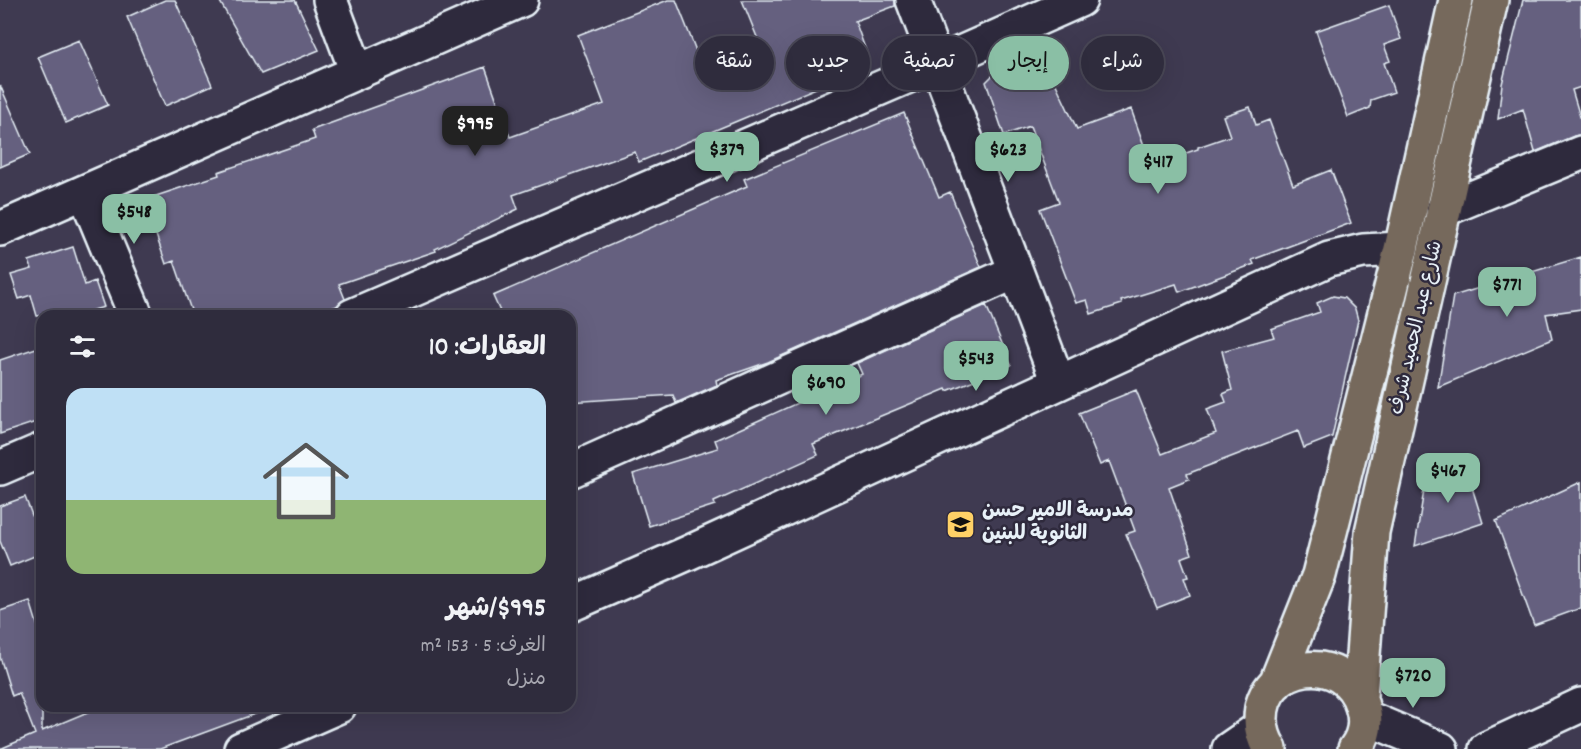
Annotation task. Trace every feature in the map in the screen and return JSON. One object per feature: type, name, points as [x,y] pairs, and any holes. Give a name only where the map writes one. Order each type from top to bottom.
[{"type":"main road","name":"شارع عبد الحميد شرف","points":[[1266,742],[1261,712],[1266,696],[1276,683],[1319,574],[1401,249],[1456,0]]},
{"type":"main road","name":"شارع عبد الحميد شرف","points":[[1355,749],[1362,740],[1372,532],[1491,0]]},
{"type":"main road","points":[[1276,683],[1289,674],[1305,668],[1320,668],[1336,673],[1350,683],[1362,706]]},
{"type":"street","points":[[330,0],[357,72]]},
{"type":"street","points":[[0,229],[521,0]]},
{"type":"street","points":[[913,0],[926,36]]},
{"type":"street","points":[[976,46],[1080,0]]},
{"type":"street","points":[[366,310],[882,87]]},
{"type":"street","points":[[946,90],[1058,382]]},
{"type":"street","points":[[1443,210],[1581,153]]},
{"type":"street","points":[[85,193],[134,310]]},
{"type":"street","points":[[576,602],[1329,259],[1363,251],[1401,249]]},
{"type":"street","points":[[576,468],[1015,272]]},
{"type":"street","points":[[0,468],[36,453]]},
{"type":"street","points":[[1486,749],[1581,705]]},
{"type":"street","points":[[1362,706],[1441,749]]},
{"type":"street","points":[[241,749],[296,715]]},
{"type":"street","points":[[1229,749],[1266,742]]},
{"type":"building","points":[[165,0],[175,0],[212,85],[165,106],[127,17]]},
{"type":"building","points":[[219,0],[295,0],[319,50],[261,74]]},
{"type":"building","points":[[668,0],[676,0],[695,48],[695,90],[774,90],[774,36],[757,36],[742,0],[895,0],[895,6],[855,21],[860,36],[786,36],[786,90],[811,90],[639,162],[635,152],[513,195],[518,209],[435,249],[436,251],[339,284],[345,299],[337,306],[325,310],[191,310],[174,261],[166,264],[144,200],[315,139],[312,130],[485,67],[510,137],[604,104],[578,35]]},
{"type":"building","points":[[1523,0],[1581,0],[1581,87],[1572,90],[1581,120],[1581,135],[1535,152],[1523,109],[1498,119],[1502,84]]},
{"type":"building","points":[[1389,5],[1401,39],[1384,45],[1390,61],[1384,63],[1394,92],[1371,100],[1370,108],[1348,117],[1316,31]]},
{"type":"building","points":[[79,40],[108,105],[66,123],[38,57]]},
{"type":"building","points":[[0,85],[30,154],[0,167]]},
{"type":"building","points":[[989,90],[1059,90],[1077,129],[1131,109],[1151,165],[1230,136],[1223,116],[1250,107],[1256,125],[1269,120],[1293,185],[1331,170],[1351,223],[1252,260],[1254,264],[1179,292],[1176,284],[1121,301],[1122,304],[1091,314],[1087,300],[1076,303],[1040,209],[1059,202],[1030,126],[1004,135]]},
{"type":"building","points":[[904,113],[939,197],[950,192],[981,267],[768,362],[716,380],[717,385],[676,403],[673,395],[576,402],[576,310],[499,310],[493,296],[747,186],[744,179]]},
{"type":"building","points":[[73,247],[85,285],[95,281],[104,307],[94,310],[36,310],[36,312],[31,295],[19,299],[11,275],[32,269],[29,261]]},
{"type":"building","points":[[1581,257],[1581,309],[1546,314],[1552,339],[1438,387],[1453,296]]},
{"type":"building","points":[[1333,296],[1344,298],[1355,309],[1358,320],[1332,437],[1304,448],[1298,431],[1187,474],[1189,479],[1169,487],[1192,554],[1181,558],[1188,577],[1184,578],[1190,595],[1157,608],[1126,534],[1135,531],[1109,461],[1100,465],[1079,413],[1136,390],[1162,454],[1216,433],[1207,409],[1226,402],[1223,394],[1232,390],[1222,351],[1274,337],[1271,329],[1320,312],[1317,303]]},
{"type":"building","points":[[986,305],[1011,365],[813,444],[818,455],[714,502],[715,505],[649,526],[633,474],[718,448],[715,440],[862,374],[857,363]]},
{"type":"building","points":[[36,348],[36,422],[0,434],[0,360]]},
{"type":"building","points":[[1463,458],[1483,523],[1415,546],[1426,478]]},
{"type":"building","points":[[1581,482],[1581,608],[1534,625],[1496,521]]},
{"type":"building","points":[[25,497],[36,525],[36,555],[10,566],[0,541],[0,506]]},
{"type":"building","points":[[30,601],[36,620],[36,712],[42,712],[42,731],[88,712],[260,712],[160,749],[0,749],[35,734],[19,693],[12,696],[0,657],[0,611]]},
{"type":"place","name":"مدرسة الامير حسن الثانوية للبنين","points":[[961,524]]}]
